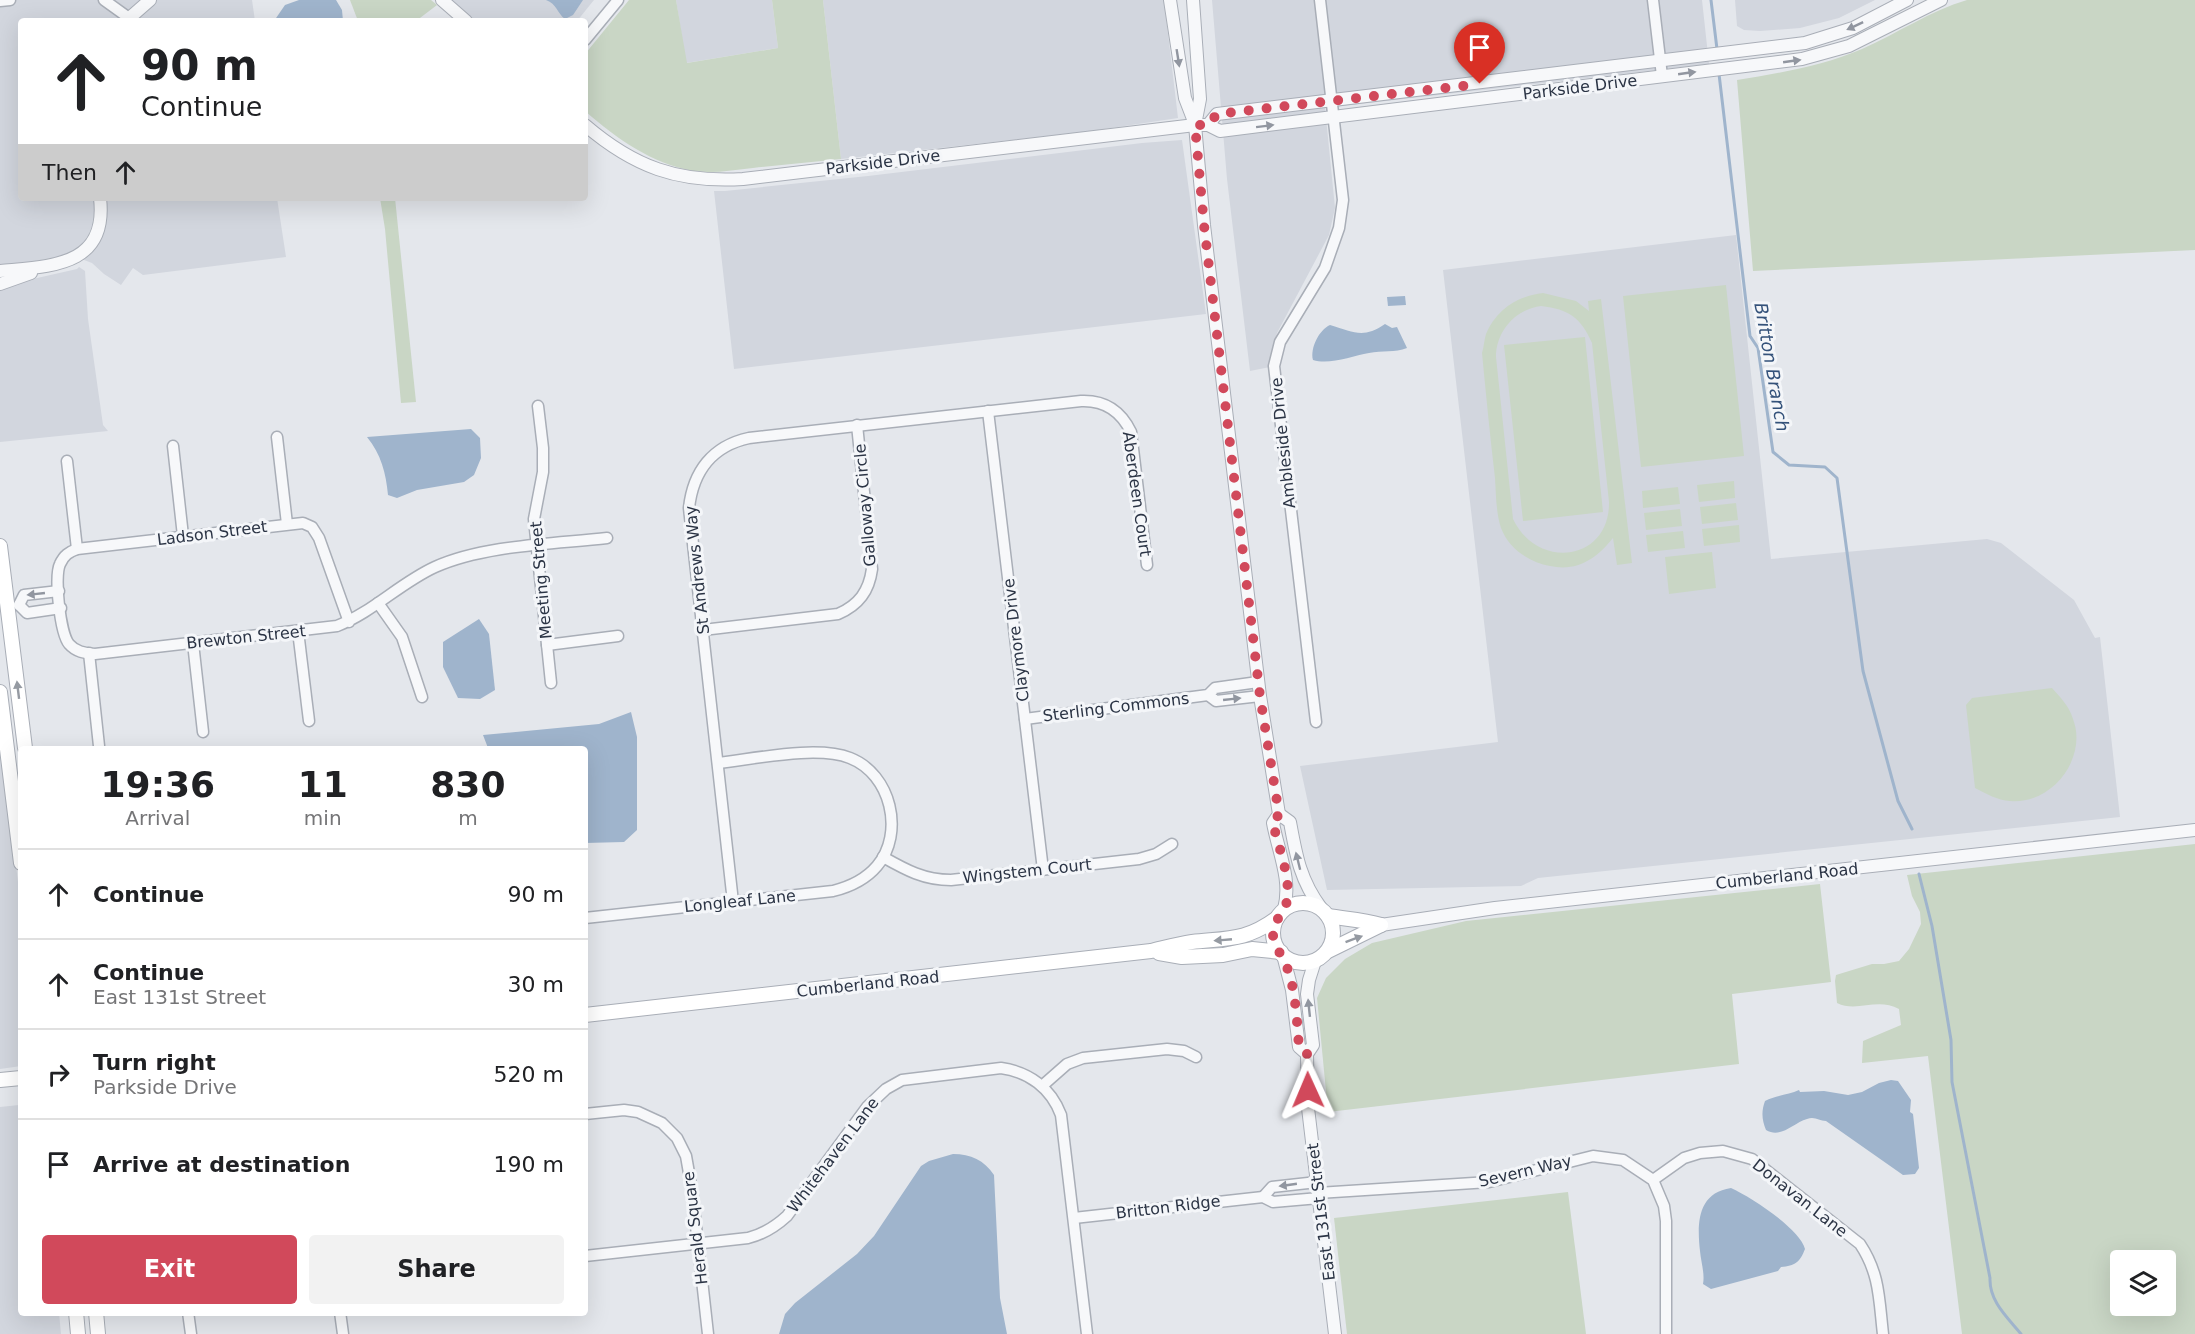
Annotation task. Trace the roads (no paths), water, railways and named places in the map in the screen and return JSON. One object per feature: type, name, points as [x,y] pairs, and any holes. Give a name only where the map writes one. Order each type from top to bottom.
[{"type":"main road","points":[[0,546],[25,746]]},
{"type":"main road","points":[[0,692],[18,839]]},
{"type":"main road","points":[[1299,903],[1311,903],[1325,912],[1333,925],[1334,936],[1328,951],[1315,961],[1300,963],[1282,954],[1276,945],[1273,933],[1281,914],[1299,903]]},
{"type":"main road","name":"Cumberland Road","points":[[1325,912],[1348,920],[1363,920],[1380,925]]},
{"type":"main road","name":"Cumberland Road","points":[[588,1015],[1151,951],[1191,942],[1235,939],[1258,930],[1281,914]]},
{"type":"main road","name":"Cumberland Road","points":[[1328,951],[1380,925]]},
{"type":"main road","name":"Cumberland Road","points":[[1151,951],[1182,957],[1230,955],[1252,949],[1282,954]]},
{"type":"main road","points":[[0,1080],[18,1078]]},
{"type":"main road","points":[[76,1316],[78,1334]]},
{"type":"main road","points":[[97,1316],[99,1334]]},
{"type":"street","points":[[0,1],[10,0]]},
{"type":"street","points":[[104,0],[125,18]]},
{"type":"street","points":[[129,18],[150,0]]},
{"type":"street","points":[[442,0],[463,18]]},
{"type":"street","points":[[588,36],[618,0]]},
{"type":"street","points":[[1170,0],[1185,98],[1201,125]]},
{"type":"street","points":[[1193,0],[1200,99],[1204,225],[1258,682],[1279,814],[1273,823],[1287,881],[1288,891],[1281,914]]},
{"type":"street","name":"Ambleside Drive","points":[[1316,723],[1275,366],[1280,342],[1325,268],[1339,228],[1343,200],[1320,0]]},
{"type":"street","points":[[1653,0],[1662,76]]},
{"type":"street","name":"Parkside Drive","points":[[1201,125],[1217,114],[1788,46],[1821,39],[1853,28],[1907,0]]},
{"type":"street","name":"Parkside Drive","points":[[588,127],[617,150],[655,170],[706,180],[743,179],[1201,125],[1220,131],[1802,59],[1832,52],[1865,39],[1941,0]]},
{"type":"street","points":[[0,284],[72,259],[82,253],[98,231],[100,201]]},
{"type":"street","points":[[0,271],[52,265]]},
{"type":"street","name":"St Andrews Way","points":[[733,902],[689,508],[700,470],[710,457],[735,441],[857,425],[1091,401],[1099,402],[1116,411],[1126,423]]},
{"type":"street","name":"Meeting Street","points":[[538,406],[543,448],[543,472],[534,519],[551,683]]},
{"type":"street","name":"Claymore Drive","points":[[988,411],[1043,870]]},
{"type":"street","name":"Aberdeen Court","points":[[1126,423],[1131,432],[1147,565]]},
{"type":"street","name":"Galloway Circle","points":[[703,630],[838,614],[855,605],[862,597],[867,590],[872,569],[857,425]]},
{"type":"street","points":[[277,437],[287,524]]},
{"type":"street","points":[[173,446],[183,536]]},
{"type":"street","points":[[67,460],[77,549],[69,552],[59,566],[57,575],[63,629],[69,644],[81,652],[89,653],[99,746]]},
{"type":"street","name":"Ladson Street","points":[[77,549],[303,522],[315,531],[349,622]]},
{"type":"street","name":"Brewton Street","points":[[89,653],[193,644],[337,626],[349,622],[411,579],[436,567],[479,554],[607,538]]},
{"type":"street","points":[[9,606],[24,595],[59,591]]},
{"type":"street","points":[[378,603],[402,636],[422,697]]},
{"type":"street","points":[[9,606],[27,613],[61,608]]},
{"type":"street","points":[[298,631],[309,721]]},
{"type":"street","points":[[547,645],[618,636]]},
{"type":"street","points":[[193,644],[203,732]]},
{"type":"street","name":"Sterling Commons","points":[[1025,719],[1208,695],[1215,688],[1258,682]]},
{"type":"street","name":"Sterling Commons","points":[[1208,695],[1216,701],[1260,696]]},
{"type":"street","points":[[718,763],[823,752],[852,758],[877,778],[888,800],[891,826],[883,857]]},
{"type":"street","points":[[1279,814],[1290,822],[1301,873],[1307,888],[1325,912]]},
{"type":"street","name":"Cumberland Road","points":[[1380,925],[1514,906],[2195,830]]},
{"type":"street","name":"Wingstem Court","points":[[883,857],[916,874],[939,880],[1139,859],[1156,854],[1172,844]]},
{"type":"street","name":"Longleaf Lane","points":[[588,918],[838,890],[860,880],[876,867],[883,857]]},
{"type":"street","name":"East 131st Street","points":[[1282,954],[1292,990],[1299,1047],[1307,1054]]},
{"type":"street","name":"East 131st Street","points":[[1315,961],[1307,994],[1313,1045],[1307,1054],[1308,1108],[1335,1334]]},
{"type":"street","points":[[1042,1086],[1067,1064],[1083,1058],[1167,1049],[1196,1057]]},
{"type":"street","name":"Whitehaven Lane","points":[[588,1256],[760,1235],[779,1224],[787,1216],[867,1107],[876,1096],[894,1083],[928,1076],[1001,1068],[1017,1071],[1042,1086],[1051,1095],[1061,1114],[1088,1334]]},
{"type":"street","name":"Herald Square","points":[[588,1114],[618,1110],[638,1112],[667,1128],[676,1138],[686,1156],[708,1334]]},
{"type":"street","name":"Donavan Lane","points":[[1653,1180],[1684,1158],[1700,1153],[1723,1151],[1752,1159],[1860,1244],[1876,1275],[1883,1334]]},
{"type":"street","name":"Severn Way","points":[[1318,1191],[1489,1182],[1593,1156],[1623,1160],[1653,1180]]},
{"type":"street","points":[[1653,1180],[1664,1206],[1666,1221],[1666,1334]]},
{"type":"street","name":"Britton Ridge","points":[[1263,1197],[1272,1187],[1318,1191]]},
{"type":"street","name":"Britton Ridge","points":[[1074,1218],[1263,1197],[1273,1202],[1318,1191]]},
{"type":"street","points":[[189,1316],[191,1334]]},
{"type":"street","points":[[340,1316],[342,1334]]},
{"type":"water","points":[[299,0],[336,0],[342,10],[343,18],[276,18],[285,5]]},
{"type":"water","points":[[546,0],[583,0],[573,15],[567,18],[564,18]]},
{"type":"water","points":[[1405,296],[1406,305],[1388,306],[1387,297]]},
{"type":"water","points":[[1385,324],[1392,328],[1397,327],[1407,348],[1374,352],[1334,361],[1313,360],[1316,340],[1330,325],[1364,333]]},
{"type":"water","points":[[471,429],[480,438],[481,458],[474,475],[464,482],[417,490],[397,498],[388,495],[382,464],[367,437]]},
{"type":"water","points":[[479,619],[489,634],[495,690],[480,699],[458,698],[443,667],[443,642]]},
{"type":"water","points":[[631,712],[637,737],[637,830],[624,842],[588,843],[588,746],[487,746],[483,735],[599,724]]},
{"type":"water","points":[[1891,1080],[1898,1081],[1911,1100],[1910,1112],[1913,1114],[1919,1168],[1915,1174],[1903,1175],[1826,1121],[1810,1118],[1782,1132],[1766,1130],[1763,1112],[1765,1101],[1769,1099],[1799,1090],[1800,1092],[1824,1091],[1848,1095]]},
{"type":"water","points":[[953,1154],[977,1159],[994,1175],[1000,1298],[1007,1334],[779,1334],[785,1314],[795,1303],[857,1254],[874,1236],[921,1166],[929,1161]]},
{"type":"water","points":[[1731,1188],[1785,1223],[1805,1249],[1801,1257],[1790,1266],[1711,1289],[1703,1284],[1699,1241],[1700,1221],[1705,1203],[1711,1196]]},
{"type":"waterway","name":"Britton Branch","points":[[1711,0],[1717,49]]},
{"type":"waterway","name":"Britton Branch","points":[[1719,74],[1750,336],[1758,348],[1773,452],[1789,465],[1825,467],[1837,478],[1863,671],[1898,801],[1912,829]]},
{"type":"waterway","points":[[1919,874],[1932,926],[1951,1040],[1952,1082],[1990,1286],[2000,1308],[2021,1334]]}]
